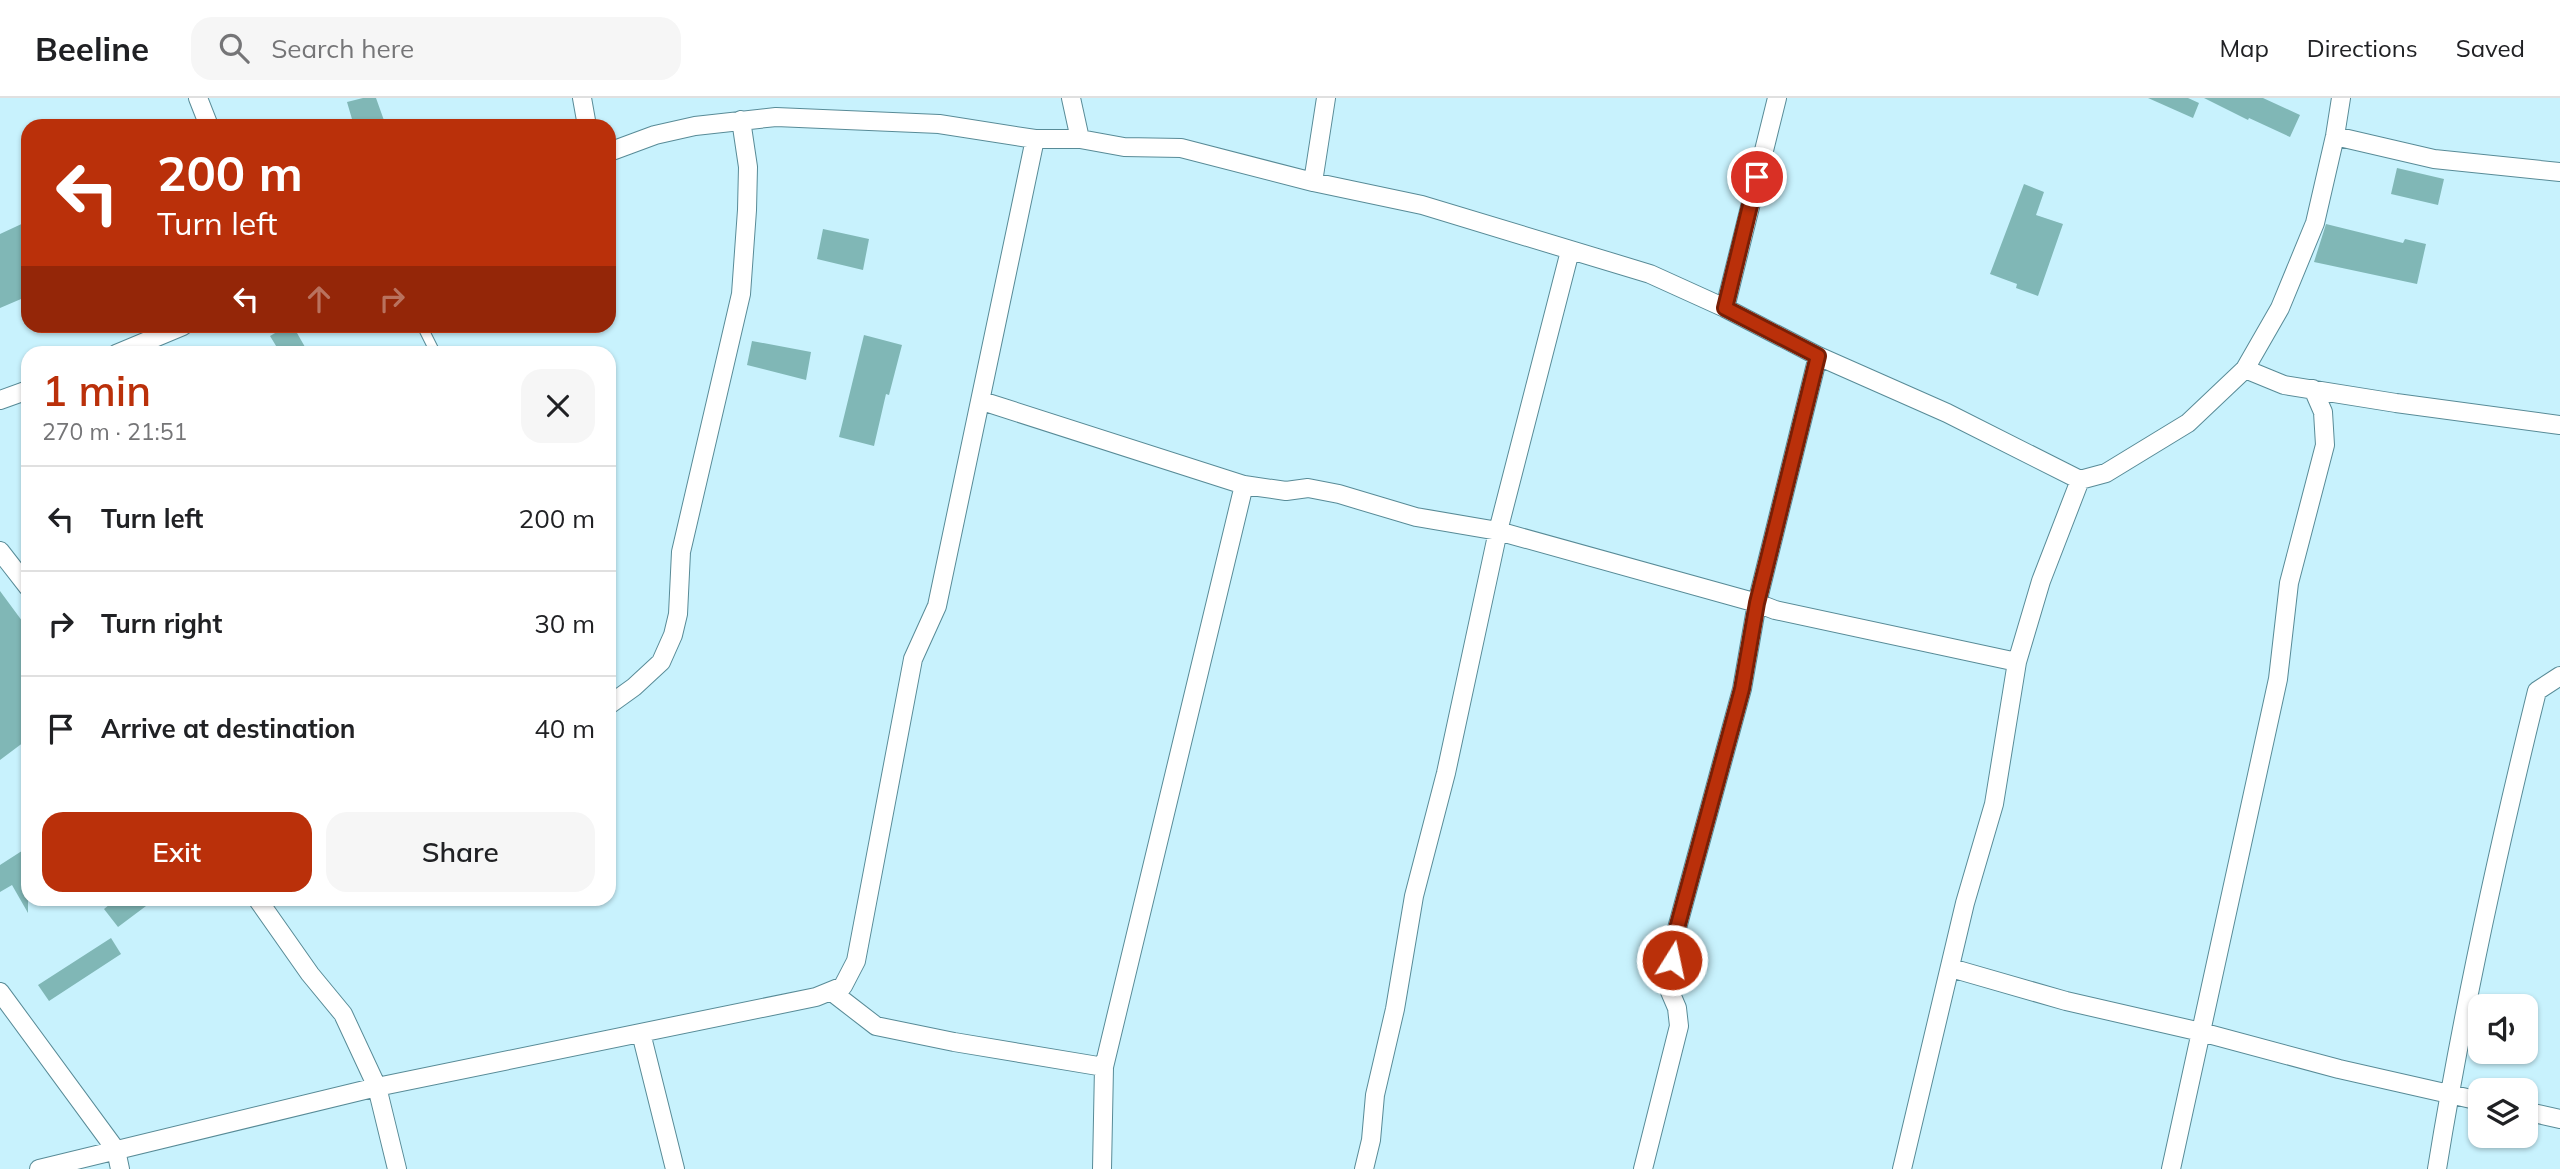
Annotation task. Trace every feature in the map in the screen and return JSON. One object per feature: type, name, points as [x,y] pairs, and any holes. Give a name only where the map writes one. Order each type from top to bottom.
[{"type":"street","points":[[198,98],[206,119]]},
{"type":"street","points":[[582,98],[586,119]]},
{"type":"street","points":[[1072,98],[1080,139]]},
{"type":"street","points":[[1313,182],[1326,98]]},
{"type":"street","points":[[1725,308],[1777,98]]},
{"type":"street","points":[[616,149],[655,135],[695,126],[741,120],[820,117],[939,124],[1035,139],[1080,139],[1124,147],[1181,148],[1313,182],[1422,205],[1650,274],[1725,308],[1818,356],[1947,413],[2080,480],[2106,473],[2188,423],[2245,369],[2280,308],[2315,223],[2341,98]]},
{"type":"street","points":[[616,700],[661,662],[673,635],[678,614],[681,552],[741,294],[747,178],[741,120]]},
{"type":"street","points":[[2335,136],[2434,159],[2560,172]]},
{"type":"street","points":[[39,1169],[377,1087],[832,992],[843,986],[856,961],[913,659],[937,606],[1035,139]]},
{"type":"street","points":[[1364,1169],[1371,1140],[1375,1095],[1395,1009],[1414,896],[1446,773],[1498,531],[1570,251]]},
{"type":"street","points":[[135,346],[166,333]]},
{"type":"street","points":[[1643,1169],[1679,1026],[1677,1008],[1668,987],[1676,932],[1742,689],[1757,603],[1818,356]]},
{"type":"street","points":[[2245,369],[2284,385],[2560,425]]},
{"type":"street","points":[[2171,1169],[2278,679],[2290,583],[2325,445],[2323,412],[2313,389]]},
{"type":"street","points":[[0,400],[21,392]]},
{"type":"street","points":[[982,401],[1244,485],[1286,491],[1308,488],[1339,494],[1416,517],[1498,531],[1775,610],[2017,662]]},
{"type":"street","points":[[1902,1169],[1965,902],[1994,804],[2017,662],[2041,581],[2080,480]]},
{"type":"street","points":[[1102,1169],[1104,1067],[1244,485]]},
{"type":"street","points":[[0,551],[21,578]]},
{"type":"street","points":[[2437,1169],[2449,1094],[2502,831],[2537,691],[2560,677]]},
{"type":"street","points":[[262,906],[310,974],[343,1014],[377,1087],[397,1169]]},
{"type":"street","points":[[1951,968],[2066,1001],[2468,1098]]},
{"type":"street","points":[[0,992],[116,1150],[120,1169]]},
{"type":"street","points":[[832,992],[876,1026],[1104,1067]]},
{"type":"street","points":[[641,1033],[675,1169]]},
{"type":"street","points":[[2538,1114],[2560,1119]]},
{"type":"building","points":[[376,98],[384,119],[352,119],[347,102]]},
{"type":"building","points":[[2148,98],[2188,98],[2199,103],[2193,118]]},
{"type":"building","points":[[2204,98],[2263,98],[2300,115],[2290,137]]},
{"type":"building","points":[[2397,168],[2444,179],[2438,205],[2391,194]]},
{"type":"building","points":[[2024,184],[2044,192],[2036,215],[2063,224],[2038,296],[2016,288],[2017,284],[1990,274]]},
{"type":"building","points":[[21,224],[21,299],[0,308],[0,234]]},
{"type":"building","points":[[2326,224],[2403,243],[2405,239],[2426,244],[2417,284],[2314,262]]},
{"type":"building","points":[[823,229],[869,239],[863,270],[817,259]]},
{"type":"building","points":[[275,333],[297,333],[304,346],[276,346],[270,336]]},
{"type":"building","points":[[864,335],[902,345],[889,395],[886,394],[874,446],[839,437]]},
{"type":"building","points":[[752,341],[811,352],[806,380],[747,365]]},
{"type":"building","points":[[0,591],[21,620],[21,744],[0,760]]},
{"type":"building","points":[[21,852],[21,901],[12,885],[0,892],[0,865]]},
{"type":"building","points":[[108,906],[146,906],[118,927],[104,909]]},
{"type":"building","points":[[111,938],[121,954],[49,1001],[38,985]]},
{"type":"route","points":[[1672,960],[1676,932],[1742,689],[1757,603],[1818,356],[1725,308],[1757,177]]}]
